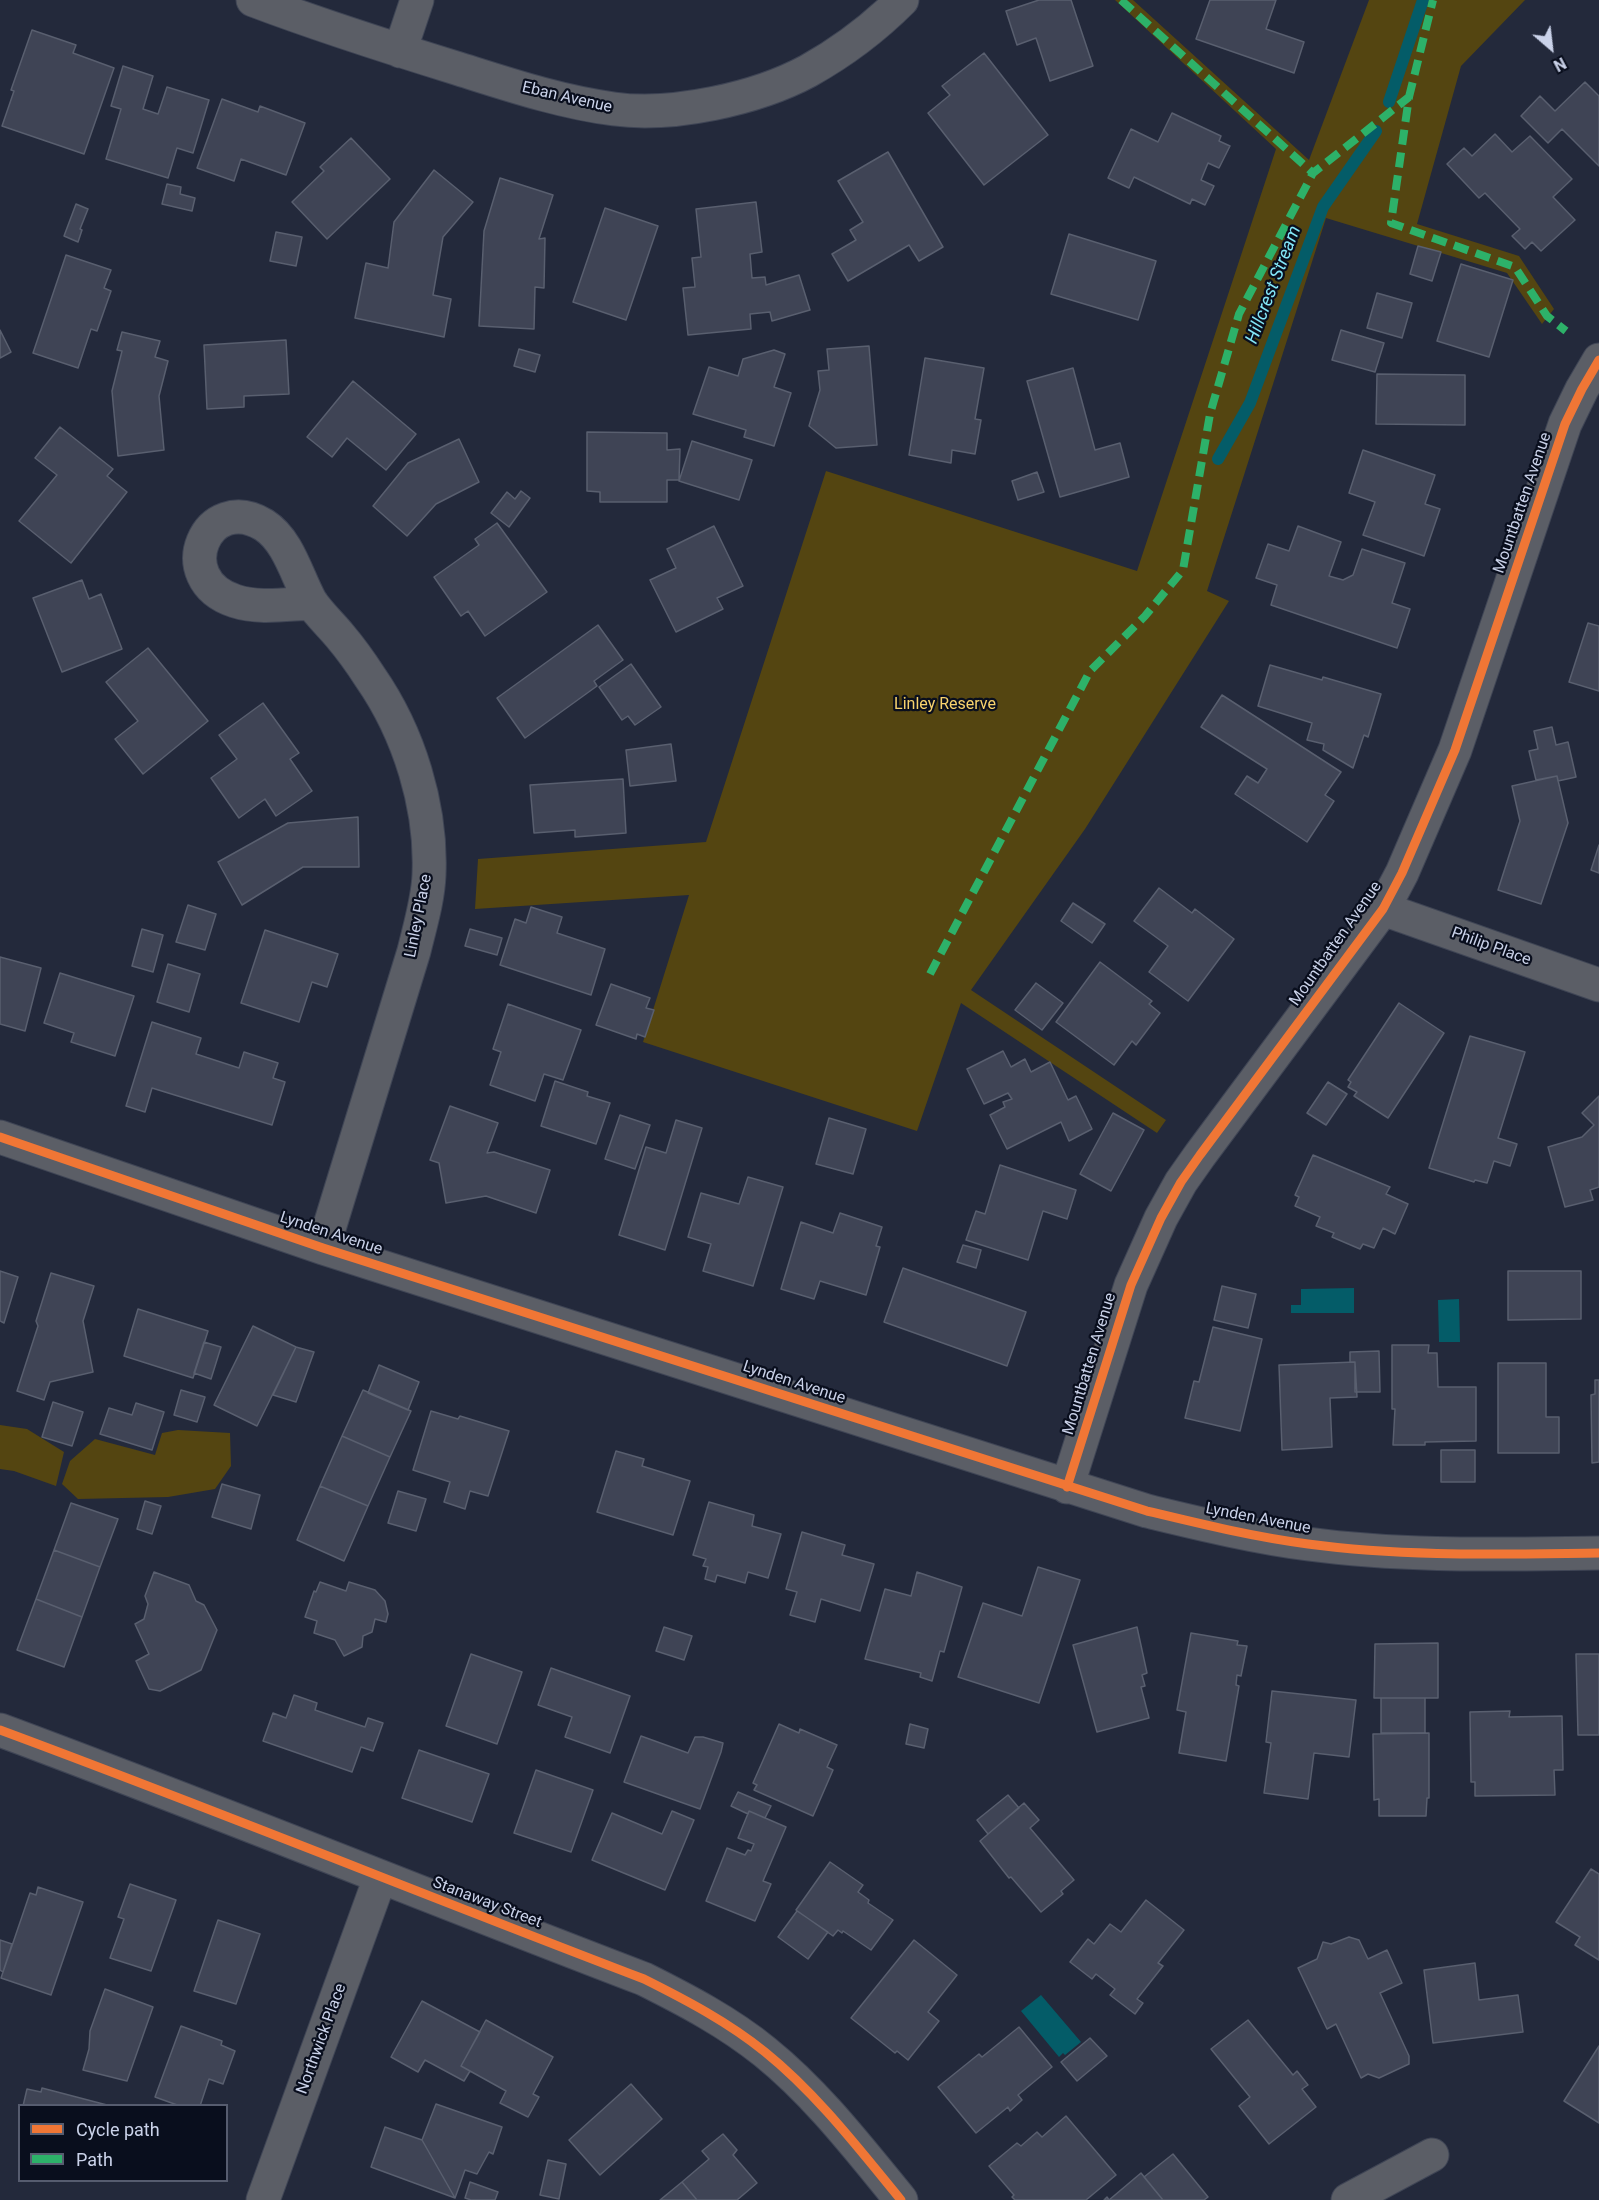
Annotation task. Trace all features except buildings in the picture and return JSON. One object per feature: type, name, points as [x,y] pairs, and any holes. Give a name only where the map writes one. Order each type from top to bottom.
[{"type":"street","name":"Eban Avenue","points":[[253,0],[400,51],[568,101],[616,110],[664,110],[714,104],[758,91],[807,72],[855,40],[902,0]]},
{"type":"street","points":[[400,51],[417,0]]},
{"type":"street","name":"Mountbatten Avenue","points":[[1067,1487],[1131,1285],[1171,1200],[1200,1155],[1383,909],[1416,845],[1447,770],[1565,424],[1599,360]]},
{"type":"street","name":"Linley Place","points":[[312,603],[343,639],[372,679],[405,742],[423,804],[429,875],[414,951],[322,1248]]},
{"type":"street","name":"Philip Place","points":[[1383,909],[1599,985]]},
{"type":"street","name":"Lynden Avenue","points":[[0,1137],[322,1248],[1147,1511],[1241,1533],[1366,1551],[1454,1554],[1599,1553]]},
{"type":"street","name":"Stanaway Street","points":[[0,1730],[180,1797],[380,1878],[644,1979],[710,2014],[766,2053],[804,2088],[902,2200]]},
{"type":"street","name":"Northwick Place","points":[[263,2200],[380,1878]]},
{"type":"street","points":[[1348,2200],[1432,2155]]},
{"type":"green space","name":"Linley Reserve","points":[[1115,0],[1133,0],[1309,160],[1369,0],[1525,0],[1461,66],[1417,224],[1519,256],[1554,309],[1542,324],[1507,273],[1326,218],[1207,591],[1229,601],[1085,829],[971,990],[1166,1120],[1157,1133],[961,1003],[917,1131],[643,1042],[689,895],[475,909],[478,859],[706,842],[826,471],[1137,571],[1276,149]]},
{"type":"green space","points":[[0,1425],[27,1429],[64,1452],[56,1486],[14,1471],[0,1469]]},
{"type":"green space","points":[[178,1430],[230,1433],[231,1466],[215,1489],[168,1497],[78,1499],[62,1484],[70,1461],[95,1439],[155,1455],[162,1433]]},
{"type":"shaded area","points":[[1354,1288],[1354,1313],[1291,1313],[1291,1305],[1301,1305],[1301,1289]]},
{"type":"shaded area","points":[[1459,1299],[1460,1342],[1439,1342],[1438,1300]]},
{"type":"shaded area","points":[[1041,1995],[1081,2042],[1065,2055],[1063,2053],[1059,2057],[1021,2011]]},
{"type":"waterway","name":"Hillcrest Stream","points":[[1389,102],[1423,0]]},
{"type":"waterway","name":"Hillcrest Stream","points":[[1218,459],[1250,403],[1323,207],[1376,131]]},
{"type":"marked path","points":[[1121,0],[1313,173],[1409,97],[1391,223],[1515,267],[1547,316],[1566,331]]},
{"type":"marked path","points":[[1409,97],[1433,0]]},
{"type":"marked path","points":[[930,974],[1090,671],[1145,616],[1183,570],[1210,414],[1239,314],[1313,173]]},
{"type":"cycle path","points":[[1067,1487],[1131,1285],[1161,1218],[1181,1182],[1200,1155],[1383,909],[1402,873],[1455,750],[1565,424],[1599,360]]},
{"type":"cycle path","points":[[0,1137],[323,1248],[1147,1511],[1268,1538],[1344,1548],[1453,1554],[1599,1553]]},
{"type":"cycle path","points":[[0,1730],[644,1979],[675,1995],[736,2031],[784,2068],[837,2123],[901,2200]]}]
